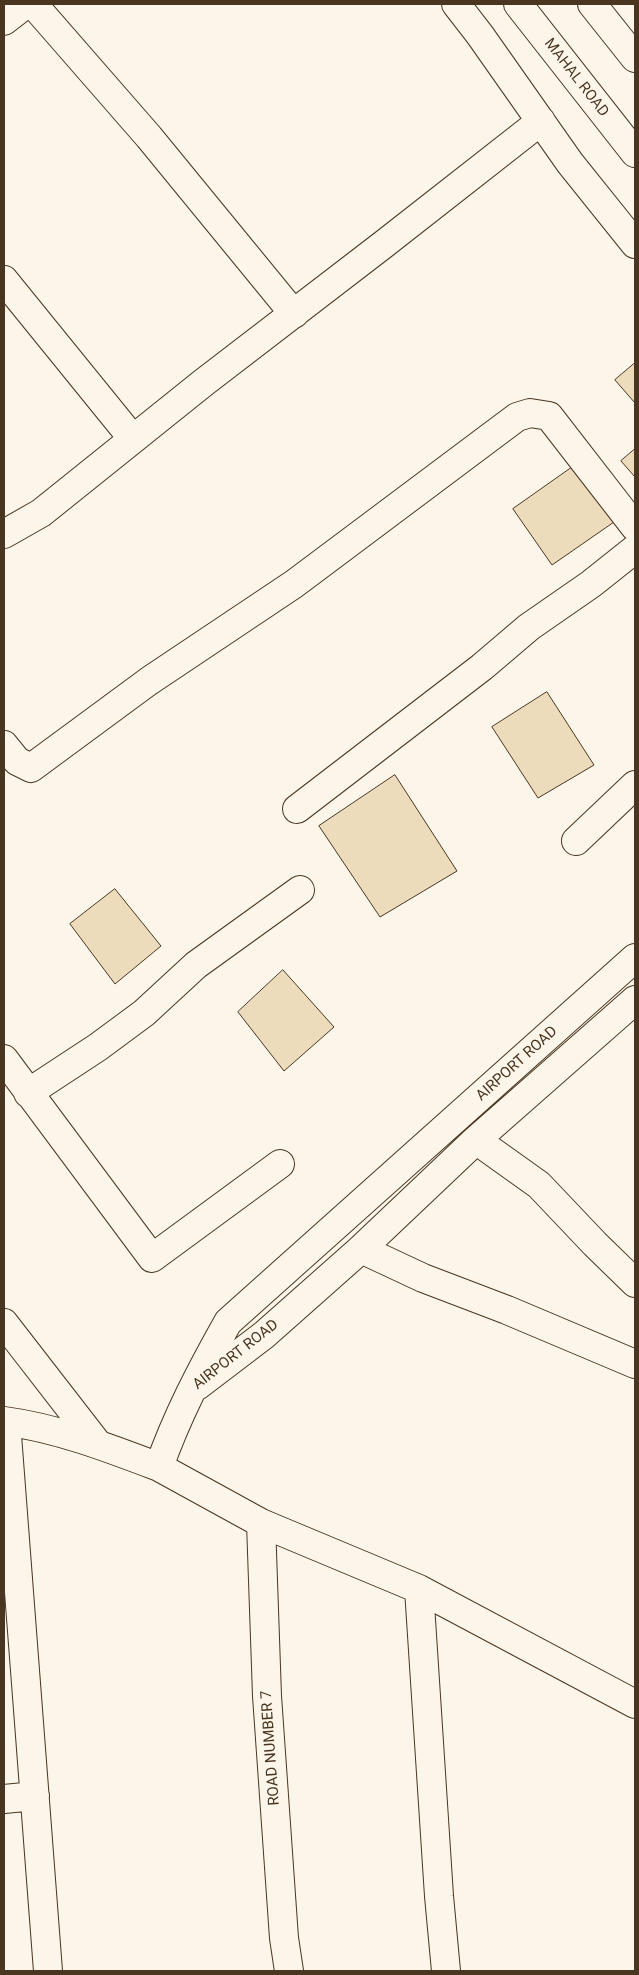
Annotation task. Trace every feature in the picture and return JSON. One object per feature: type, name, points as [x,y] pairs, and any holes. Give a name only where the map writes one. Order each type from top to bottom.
[{"type":"street","points":[[4,21],[26,4]]},
{"type":"street","points":[[33,4],[149,137],[294,314]]},
{"type":"street","points":[[456,4],[570,163],[635,244]]},
{"type":"street","name":"MAHAL ROAD","points":[[518,4],[635,153]]},
{"type":"street","points":[[592,4],[635,58]]},
{"type":"street","points":[[4,534],[41,513],[541,121]]},
{"type":"street","points":[[4,280],[133,439]]},
{"type":"street","points":[[4,745],[18,761],[31,768],[148,681],[294,584],[517,417],[530,413],[548,416],[635,527]]},
{"type":"street","points":[[297,809],[482,667],[529,627],[591,584],[635,549]]},
{"type":"street","points":[[576,841],[635,785]]},
{"type":"street","points":[[28,1093],[98,1047],[144,1012],[196,965],[300,890]]},
{"type":"street","name":"AIRPORT ROAD","points":[[190,1391],[228,1322],[635,958]]},
{"type":"street","name":"AIRPORT ROAD","points":[[190,1391],[264,1336],[361,1249],[476,1140],[635,1001]]},
{"type":"street","points":[[4,1059],[152,1258],[280,1164]]},
{"type":"street","points":[[476,1140],[539,1185],[635,1283]]},
{"type":"street","points":[[361,1249],[423,1278],[507,1310],[635,1364]]},
{"type":"street","points":[[4,1323],[97,1443]]},
{"type":"street","points":[[159,1467],[175,1422],[190,1391]]},
{"type":"street","points":[[48,1971],[5,1422],[21,1424],[97,1443],[159,1467],[261,1523],[419,1589],[635,1704]]},
{"type":"street","name":"ROAD NUMBER 7","points":[[261,1523],[267,1696],[284,1938],[289,1971]]},
{"type":"street","points":[[419,1589],[439,1896],[446,1971]]},
{"type":"street","points":[[4,1799],[35,1796]]},
{"type":"building","points":[[635,363],[635,403],[615,380]]},
{"type":"building","points":[[635,449],[635,477],[621,461]]},
{"type":"building","points":[[574,466],[614,522],[552,565],[513,509]]},
{"type":"building","points":[[547,692],[594,765],[538,798],[492,727]]},
{"type":"building","points":[[395,775],[457,871],[380,917],[319,826]]},
{"type":"building","points":[[115,889],[161,946],[115,984],[70,924]]},
{"type":"building","points":[[283,970],[334,1027],[284,1071],[238,1012]]}]
